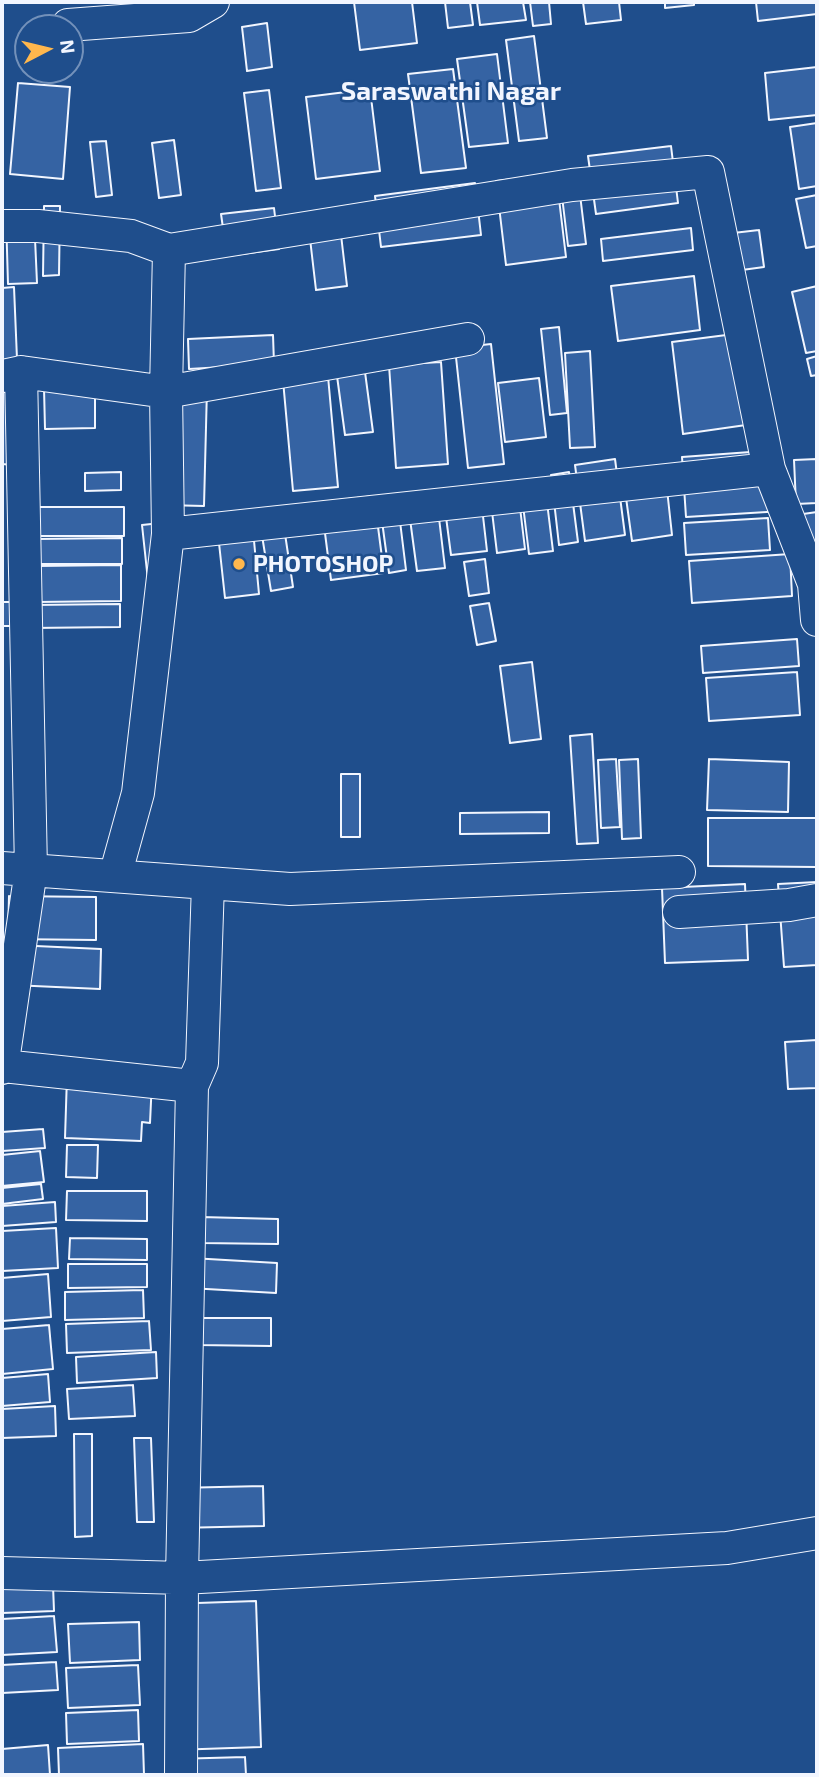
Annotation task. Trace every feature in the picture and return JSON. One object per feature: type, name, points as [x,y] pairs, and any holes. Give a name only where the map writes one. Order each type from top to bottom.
[{"type":"street","points":[[84,24],[190,16],[213,2]]},
{"type":"street","points":[[2,226],[38,226],[131,236],[169,250],[572,185],[708,172],[769,469],[814,584],[817,620]]},
{"type":"street","points":[[115,876],[138,793],[168,534],[166,392],[169,250]]},
{"type":"street","points":[[192,1086],[3,1067],[16,869],[11,374],[166,392],[468,340]]},
{"type":"street","points":[[168,534],[769,469]]},
{"type":"street","points":[[16,869],[290,889],[678,872]]},
{"type":"street","points":[[181,1775],[182,1578],[192,1086],[202,1063],[208,883]]},
{"type":"street","points":[[679,912],[789,905],[817,900]]},
{"type":"street","points":[[2,1573],[182,1578],[727,1548],[817,1533]]},
{"type":"building","points":[[354,2],[412,2],[417,43],[360,50]]},
{"type":"building","points":[[445,2],[470,2],[473,25],[448,28]]},
{"type":"building","points":[[477,2],[523,2],[526,20],[480,25]]},
{"type":"building","points":[[530,2],[549,2],[551,24],[533,26]]},
{"type":"building","points":[[583,2],[619,2],[621,20],[586,24]]},
{"type":"building","points":[[665,2],[694,2],[694,5],[665,8]]},
{"type":"building","points":[[756,2],[817,2],[817,14],[758,21]]},
{"type":"building","points":[[267,23],[272,67],[247,71],[242,27]]},
{"type":"building","points":[[534,36],[547,138],[519,141],[506,40]]},
{"type":"building","points":[[497,54],[508,143],[469,147],[457,59]]},
{"type":"building","points":[[817,67],[817,115],[769,120],[765,73]]},
{"type":"building","points":[[453,69],[466,168],[421,173],[408,74]]},
{"type":"building","points":[[18,84],[70,87],[63,179],[10,174]]},
{"type":"building","points":[[370,89],[380,171],[316,179],[306,97]]},
{"type":"building","points":[[269,90],[281,188],[256,191],[244,93]]},
{"type":"building","points":[[817,123],[817,186],[799,189],[790,127]]},
{"type":"building","points":[[174,140],[181,195],[159,198],[152,143]]},
{"type":"building","points":[[106,141],[112,195],[96,197],[90,142]]},
{"type":"building","points":[[671,146],[678,203],[596,214],[588,156]]},
{"type":"building","points":[[556,174],[566,257],[506,265],[496,181]]},
{"type":"building","points":[[578,178],[586,244],[568,246],[560,180]]},
{"type":"building","points":[[475,183],[481,235],[381,247],[375,196]]},
{"type":"building","points":[[817,195],[817,246],[806,248],[796,199]]},
{"type":"building","points":[[44,206],[60,206],[59,275],[43,276]]},
{"type":"building","points":[[274,208],[279,249],[227,256],[221,214]]},
{"type":"building","points":[[338,209],[347,286],[316,290],[307,213]]},
{"type":"building","points":[[34,216],[37,283],[8,284],[6,217]]},
{"type":"building","points":[[691,228],[693,250],[603,261],[601,239]]},
{"type":"building","points":[[759,230],[764,267],[720,273],[716,235]]},
{"type":"building","points":[[694,276],[700,330],[618,341],[611,286]]},
{"type":"building","points":[[817,286],[817,351],[806,353],[792,292]]},
{"type":"building","points":[[14,287],[17,359],[2,360],[2,288]]},
{"type":"building","points":[[559,327],[567,413],[550,415],[541,329]]},
{"type":"building","points":[[734,334],[746,425],[683,434],[672,342]]},
{"type":"building","points":[[273,335],[274,364],[189,369],[188,339]]},
{"type":"building","points":[[491,344],[504,464],[468,468],[455,348]]},
{"type":"building","points":[[590,351],[595,447],[570,448],[565,353]]},
{"type":"building","points":[[326,354],[338,487],[293,491],[281,358]]},
{"type":"building","points":[[817,356],[817,375],[811,376],[807,359]]},
{"type":"building","points":[[441,362],[448,464],[396,468],[389,365]]},
{"type":"building","points":[[365,372],[373,432],[345,435],[337,376]]},
{"type":"building","points":[[539,378],[546,437],[505,442],[498,383]]},
{"type":"building","points":[[167,387],[207,388],[204,506],[164,505]]},
{"type":"building","points":[[2,388],[17,389],[13,465],[2,464]]},
{"type":"building","points":[[44,388],[95,388],[95,428],[45,429]]},
{"type":"building","points":[[778,450],[783,511],[686,517],[682,457]]},
{"type":"building","points":[[615,459],[625,535],[585,541],[575,465]]},
{"type":"building","points":[[817,459],[817,503],[796,504],[794,460]]},
{"type":"building","points":[[665,471],[672,535],[632,541],[623,476]]},
{"type":"building","points":[[121,472],[121,490],[85,491],[85,473]]},
{"type":"building","points":[[569,472],[578,542],[559,545],[551,475]]},
{"type":"building","points":[[545,486],[553,551],[529,554],[521,489]]},
{"type":"building","points":[[480,490],[487,551],[451,555],[443,494]]},
{"type":"building","points":[[518,491],[525,549],[497,553],[490,495]]},
{"type":"building","points":[[436,493],[445,568],[417,571],[407,497]]},
{"type":"building","points":[[374,496],[384,573],[331,580],[321,502]]},
{"type":"building","points":[[397,497],[406,570],[389,573],[379,499]]},
{"type":"building","points":[[33,507],[124,507],[124,536],[33,536]]},
{"type":"building","points":[[817,512],[817,549],[796,515]]},
{"type":"building","points":[[282,514],[293,587],[271,591],[259,517]]},
{"type":"building","points":[[768,518],[770,550],[686,555],[684,523]]},
{"type":"building","points":[[170,522],[149,590],[142,525]]},
{"type":"building","name":"PHOTOSHOP","points":[[253,530],[259,594],[225,598],[218,534]]},
{"type":"building","points":[[122,538],[122,564],[37,564],[36,539]]},
{"type":"building","points":[[790,554],[792,596],[692,603],[689,561]]},
{"type":"building","points":[[485,559],[489,593],[469,596],[464,562]]},
{"type":"building","points":[[121,565],[121,601],[37,602],[37,566]]},
{"type":"building","points":[[2,602],[15,602],[16,626],[2,626]]},
{"type":"building","points":[[489,603],[496,641],[477,645],[470,606]]},
{"type":"building","points":[[120,604],[120,627],[31,628],[31,605]]},
{"type":"building","points":[[797,639],[799,666],[703,673],[701,646]]},
{"type":"building","points":[[532,662],[541,739],[510,743],[500,666]]},
{"type":"building","points":[[797,672],[800,715],[709,721],[706,678]]},
{"type":"building","points":[[592,734],[598,843],[577,844],[570,736]]},
{"type":"building","points":[[616,759],[620,827],[601,828],[598,760]]},
{"type":"building","points":[[638,759],[641,838],[622,839],[619,760]]},
{"type":"building","points":[[709,759],[789,762],[788,812],[707,810]]},
{"type":"building","points":[[341,774],[360,774],[360,837],[341,837]]},
{"type":"building","points":[[549,812],[549,833],[460,834],[460,813]]},
{"type":"building","points":[[708,818],[817,818],[817,867],[708,866]]},
{"type":"building","points":[[817,882],[817,965],[784,967],[778,884]]},
{"type":"building","points":[[745,884],[748,960],[665,963],[662,888]]},
{"type":"building","points":[[9,896],[96,897],[96,940],[8,939]]},
{"type":"building","points":[[14,945],[101,949],[100,989],[12,985]]},
{"type":"building","points":[[817,1040],[817,1088],[788,1089],[785,1042]]},
{"type":"building","points":[[67,1076],[152,1080],[150,1123],[142,1122],[141,1141],[65,1138]]},
{"type":"building","points":[[43,1129],[45,1148],[2,1151],[2,1132]]},
{"type":"building","points":[[67,1145],[98,1145],[97,1178],[66,1177]]},
{"type":"building","points":[[40,1151],[44,1182],[2,1186],[2,1155]]},
{"type":"building","points":[[41,1184],[43,1199],[2,1204],[2,1188]]},
{"type":"building","points":[[67,1191],[147,1191],[147,1221],[66,1220]]},
{"type":"building","points":[[55,1202],[56,1222],[2,1226],[2,1206]]},
{"type":"building","points":[[201,1217],[278,1219],[278,1244],[201,1243]]},
{"type":"building","points":[[56,1228],[58,1268],[2,1271],[2,1231]]},
{"type":"building","points":[[70,1238],[147,1239],[147,1260],[69,1259]]},
{"type":"building","points":[[191,1258],[277,1263],[276,1293],[189,1288]]},
{"type":"building","points":[[68,1264],[147,1264],[147,1287],[68,1288]]},
{"type":"building","points":[[48,1274],[51,1317],[2,1321],[2,1278]]},
{"type":"building","points":[[143,1290],[144,1318],[65,1320],[65,1292]]},
{"type":"building","points":[[197,1318],[271,1318],[271,1346],[197,1345]]},
{"type":"building","points":[[149,1321],[151,1350],[67,1353],[66,1324]]},
{"type":"building","points":[[49,1325],[53,1369],[2,1374],[2,1329]]},
{"type":"building","points":[[156,1352],[157,1378],[77,1383],[76,1357]]},
{"type":"building","points":[[48,1374],[50,1402],[2,1406],[2,1378]]},
{"type":"building","points":[[133,1385],[135,1416],[69,1419],[67,1389]]},
{"type":"building","points":[[55,1406],[56,1436],[2,1438],[2,1409]]},
{"type":"building","points":[[74,1434],[92,1434],[92,1536],[75,1537]]},
{"type":"building","points":[[134,1438],[151,1438],[154,1522],[137,1522]]},
{"type":"building","points":[[263,1486],[264,1526],[177,1528],[176,1488]]},
{"type":"building","points":[[52,1559],[54,1611],[2,1613],[2,1562]]},
{"type":"building","points":[[256,1601],[261,1747],[173,1750],[168,1604]]},
{"type":"building","points":[[54,1616],[57,1652],[2,1655],[2,1619]]},
{"type":"building","points":[[139,1622],[140,1660],[70,1663],[68,1624]]},
{"type":"building","points":[[56,1662],[58,1690],[2,1693],[2,1665]]},
{"type":"building","points":[[138,1665],[140,1705],[68,1708],[66,1668]]},
{"type":"building","points":[[138,1710],[139,1741],[67,1744],[66,1713]]},
{"type":"building","points":[[143,1744],[144,1775],[59,1775],[58,1748]]},
{"type":"building","points":[[48,1745],[50,1775],[2,1775],[2,1749]]},
{"type":"building","points":[[245,1757],[246,1775],[175,1775],[174,1759]]},
{"type":"place","name":"PHOTOSHOP","points":[[239,564]]},
{"type":"district","name":"Saraswathi Nagar","points":[[451,91]]}]
